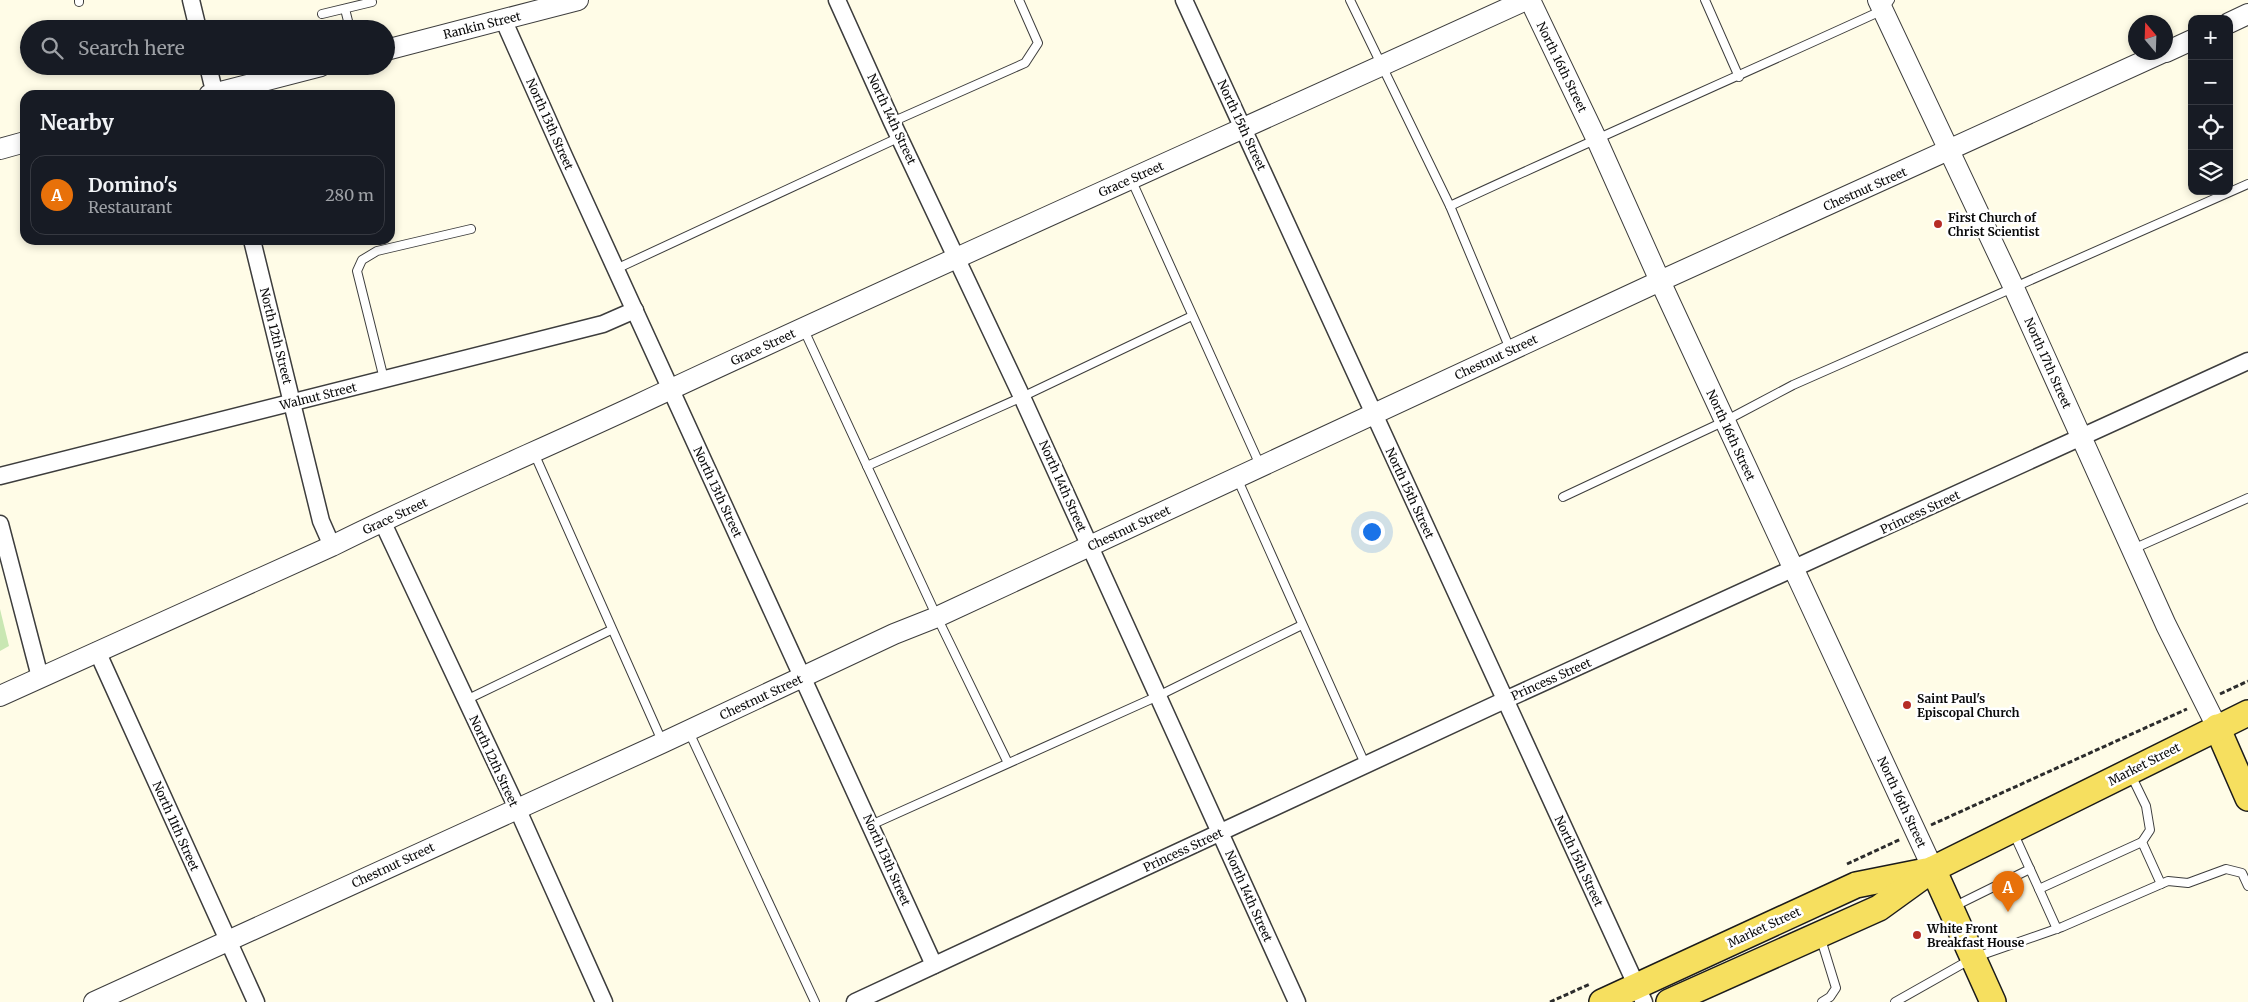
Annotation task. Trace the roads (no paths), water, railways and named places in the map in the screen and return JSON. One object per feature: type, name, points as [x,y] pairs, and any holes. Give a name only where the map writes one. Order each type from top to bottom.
[{"type":"main road","name":"Market Street","points":[[1668,1002],[1879,908],[1933,869],[2248,713]]},
{"type":"main road","points":[[2217,728],[2248,798]]},
{"type":"main road","name":"Market Street","points":[[1602,1002],[1641,994],[1856,885],[1933,869]]},
{"type":"main road","points":[[1933,869],[1993,1002]]},
{"type":"street","points":[[191,0],[196,20]]},
{"type":"street","name":"Rankin Street","points":[[395,48],[578,0]]},
{"type":"street","name":"North 14th Street","points":[[837,0],[892,122],[1022,397],[1297,1002]]},
{"type":"street","name":"North 15th Street","points":[[1184,0],[1245,128],[1374,414],[1641,994]]},
{"type":"street","name":"Grace Street","points":[[0,696],[332,546],[382,521],[534,453],[956,256],[1528,0]]},
{"type":"street","name":"North 16th Street","points":[[1528,0],[1596,138],[1660,281],[1933,869]]},
{"type":"street","name":"North 17th Street","points":[[1883,3],[2166,625],[2217,728]]},
{"type":"street","points":[[2233,21],[2248,14]]},
{"type":"street","name":"North 13th Street","points":[[503,20],[934,965]]},
{"type":"street","name":"Chestnut Street","points":[[2173,48],[2188,42]]},
{"type":"street","name":"Chestnut Street","points":[[94,1002],[662,743],[894,634],[937,617],[1660,281],[2147,60]]},
{"type":"street","points":[[210,75],[212,90]]},
{"type":"street","points":[[228,90],[286,75]]},
{"type":"street","points":[[0,149],[20,143]]},
{"type":"street","name":"North 12th Street","points":[[253,245],[321,521],[332,546]]},
{"type":"street","name":"Walnut Street","points":[[0,476],[603,324],[635,310]]},
{"type":"street","name":"Princess Street","points":[[855,1002],[1505,700],[2248,361]]},
{"type":"street","name":"North 12th Street","points":[[382,521],[604,1002]]},
{"type":"street","points":[[0,524],[40,677]]},
{"type":"street","name":"North 11th Street","points":[[97,651],[256,1002]]},
{"type":"lane","points":[[892,122],[1025,63],[1038,43],[1019,0]]},
{"type":"lane","points":[[1350,0],[1450,206],[1510,351]]},
{"type":"lane","points":[[1705,0],[1739,76]]},
{"type":"lane","points":[[322,14],[372,2]]},
{"type":"lane","points":[[1450,206],[1596,138],[1739,76],[1883,3]]},
{"type":"lane","points":[[345,9],[348,20]]},
{"type":"lane","points":[[616,268],[900,137]]},
{"type":"lane","points":[[1131,179],[1261,467]]},
{"type":"lane","points":[[1563,498],[1793,385],[2248,184]]},
{"type":"lane","points":[[384,379],[357,271],[362,260],[377,251],[472,230]]},
{"type":"lane","points":[[867,466],[1022,397],[1192,316]]},
{"type":"lane","points":[[803,328],[937,617],[1008,764]]},
{"type":"lane","points":[[534,453],[662,743]]},
{"type":"lane","points":[[1236,478],[1366,766]]},
{"type":"lane","points":[[2133,549],[2248,498]]},
{"type":"lane","points":[[871,825],[1158,696],[1302,625]]},
{"type":"lane","points":[[466,700],[611,630]]},
{"type":"lane","points":[[688,730],[815,1002]]},
{"type":"lane","points":[[2040,889],[2142,842],[2150,830],[2146,806],[2129,771]]},
{"type":"lane","points":[[2012,830],[2057,929]]},
{"type":"lane","points":[[2142,842],[2162,884]]},
{"type":"lane","points":[[1951,908],[2030,869]]},
{"type":"lane","points":[[1894,1002],[1973,958],[2057,929],[2168,882],[2188,883],[2226,869],[2242,872],[2248,886]]},
{"type":"lane","points":[[1820,935],[1836,988],[1830,997],[1822,1002]]},
{"type":"place","name":"First Church of Christ Scientist","points":[[1938,224]]},
{"type":"place","name":"Saint Paul's Episcopal Church","points":[[1907,705]]},
{"type":"place","name":"Domino's","points":[[2008,912]]},
{"type":"place","name":"White Front Breakfast House","points":[[1917,935]]}]
